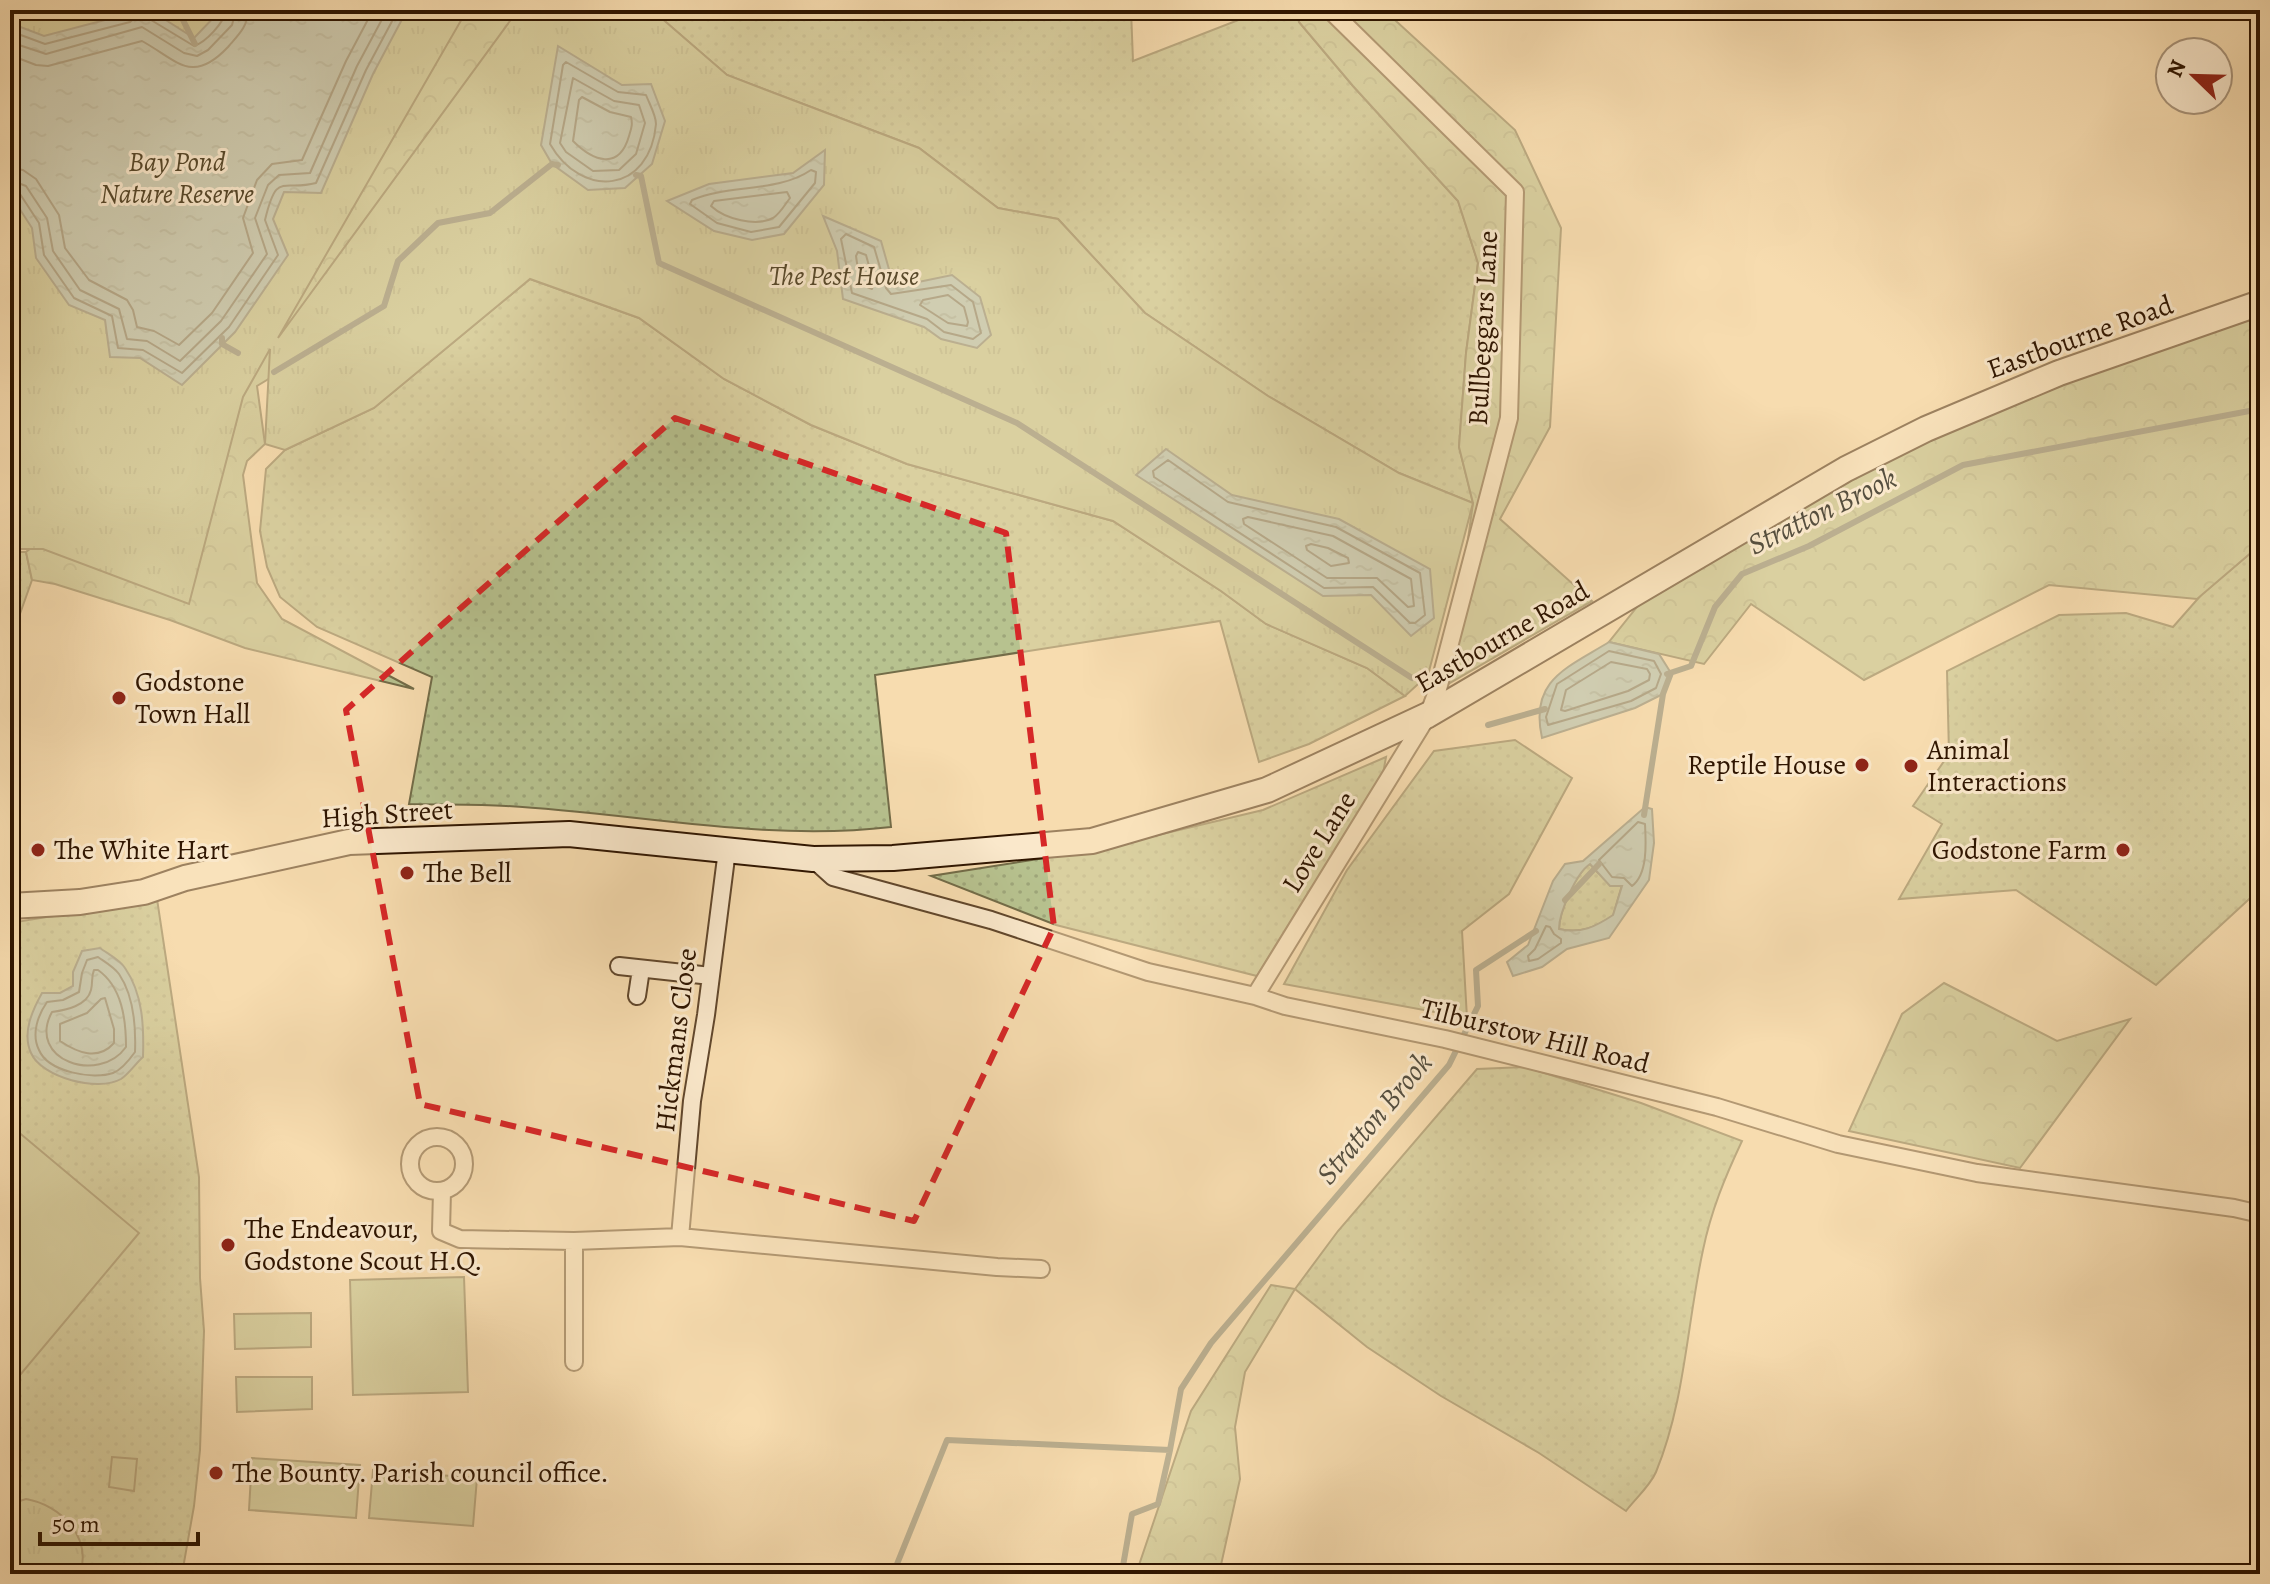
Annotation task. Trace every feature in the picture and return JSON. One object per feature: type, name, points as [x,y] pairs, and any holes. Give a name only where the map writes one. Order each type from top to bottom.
[{"type":"main road","name":"Eastbourne Road","points":[[727,850],[813,859],[893,858],[1092,841],[1267,790],[1428,715],[1832,477],[1899,443],[2059,373],[2260,303]]},
{"type":"main road","name":"High Street","points":[[10,906],[80,902],[144,892],[185,878],[349,842],[569,834],[727,850]]},
{"type":"street","name":"Bullbeggars Lane","points":[[1330,10],[1515,192],[1509,418],[1442,675],[1428,715]]},
{"type":"street","name":"Love Lane","points":[[1255,996],[1428,715]]},
{"type":"street","name":"Hickmans Close","points":[[680,1237],[692,1101],[727,850]]},
{"type":"street","name":"Tilburstow Hill Road","points":[[813,859],[833,877],[991,920],[1148,972],[1255,996],[1285,1006],[1460,1043],[1717,1107],[1838,1144],[1962,1170],[2260,1214]]},
{"type":"street","points":[[619,966],[711,976]]},
{"type":"street","points":[[637,996],[641,969]]},
{"type":"street","points":[[442,1191],[441,1231],[460,1239],[574,1241],[680,1237],[1041,1269]]},
{"type":"street","points":[[574,1241],[574,1362]]},
{"type":"highlighted area","points":[[675,418],[1006,533],[1054,927],[914,1221],[420,1104],[346,710]]},
{"type":"green space","name":"The Pest House","points":[[10,10],[467,10],[278,338],[518,10],[652,10],[727,75],[919,148],[998,208],[1058,219],[1145,313],[1268,396],[1399,473],[1473,503],[1428,675],[1405,696],[1367,668],[1266,624],[1113,521],[907,464],[811,425],[724,379],[639,318],[530,279],[374,408],[285,450],[265,444],[270,349],[243,397],[189,604],[43,549],[10,549]]},
{"type":"green space","name":"Bay Pond Nature Reserve","points":[[407,10],[652,10],[426,284],[257,386],[265,444],[247,461],[243,475],[257,583],[282,619],[414,689],[245,648],[170,620],[55,584],[32,580],[26,552],[57,528],[10,194]]},
{"type":"green space","points":[[652,10],[1131,10],[1133,61],[1264,10],[1297,10],[1299,22],[1458,201],[1478,263],[1466,353],[1459,447],[1473,503],[1399,473],[1268,396],[1145,313],[1058,219],[998,208],[919,148],[727,75]]},
{"type":"green space","points":[[1297,10],[1384,10],[1515,130],[1561,228],[1550,427],[1500,519],[1592,601],[1448,684],[1473,503],[1459,447],[1466,353],[1478,263],[1458,201],[1299,22]]},
{"type":"green space","points":[[530,279],[639,318],[724,379],[811,425],[907,464],[1113,521],[1266,624],[1367,668],[1405,696],[1309,744],[1259,762],[1220,621],[875,675],[891,827],[843,831],[747,829],[494,805],[409,804],[432,677],[317,627],[280,597],[267,567],[260,531],[266,469],[285,450],[374,408]]},
{"type":"green space","points":[[2260,303],[2260,545],[2197,599],[2049,585],[1864,680],[1751,604],[1704,664],[1609,642],[1657,582],[1846,469]]},
{"type":"green space","points":[[2260,545],[2260,889],[2156,985],[2016,890],[1899,899],[1942,824],[1913,806],[1949,754],[1947,671],[2059,615],[2126,613],[2173,627],[2202,594]]},
{"type":"green space","points":[[10,552],[26,552],[32,580],[10,642]]},
{"type":"green space","points":[[1515,740],[1572,778],[1509,894],[1462,931],[1467,1018],[1284,984],[1347,870],[1434,751]]},
{"type":"green space","points":[[1386,757],[1383,774],[1257,976],[1056,925],[931,876],[1095,850],[1263,810]]},
{"type":"green space","points":[[1590,864],[1598,873],[1622,885],[1613,916],[1588,928],[1574,931],[1559,929],[1569,894]]},
{"type":"green space","points":[[157,899],[199,1177],[204,1331],[200,1450],[182,1574],[10,1574],[10,923]]},
{"type":"green space","points":[[1944,983],[2057,1041],[2130,1019],[2020,1168],[1849,1131],[1902,1014]]},
{"type":"green space","points":[[1525,1067],[1641,1103],[1742,1141],[1719,1194],[1706,1236],[1679,1390],[1666,1445],[1653,1477],[1626,1511],[1539,1453],[1441,1396],[1367,1347],[1295,1289],[1338,1231],[1477,1069]]},
{"type":"green space","points":[[10,1125],[139,1233],[10,1387]]},
{"type":"green space","points":[[464,1277],[468,1392],[353,1395],[350,1280]]},
{"type":"green space","points":[[1271,1285],[1295,1289],[1245,1372],[1235,1427],[1240,1479],[1219,1574],[1136,1574],[1191,1411]]},
{"type":"green space","points":[[311,1313],[311,1347],[235,1349],[234,1314]]},
{"type":"green space","points":[[236,1377],[312,1377],[312,1409],[237,1412]]},
{"type":"green space","points":[[112,1457],[137,1459],[134,1491],[109,1487]]},
{"type":"green space","points":[[252,1458],[360,1465],[356,1518],[249,1510]]},
{"type":"green space","points":[[373,1470],[477,1478],[473,1526],[369,1518]]},
{"type":"green space","points":[[26,1499],[51,1508],[71,1525],[82,1548],[80,1574],[10,1574],[10,1504]]},
{"type":"water","points":[[150,10],[194,38],[221,10],[407,10],[373,74],[321,193],[284,192],[273,219],[288,255],[235,332],[182,385],[140,358],[110,357],[105,320],[69,305],[36,258],[32,228],[10,194],[10,23],[44,36]]},
{"type":"water","points":[[558,46],[622,85],[651,84],[665,121],[652,164],[625,188],[588,190],[552,164],[541,145]]},
{"type":"water","points":[[825,150],[824,185],[784,234],[752,240],[714,231],[667,201],[709,184],[793,173]]},
{"type":"water","points":[[823,216],[881,241],[894,287],[952,275],[980,297],[991,335],[977,348],[941,339],[924,327],[843,299],[837,251]]},
{"type":"water","points":[[1166,449],[1232,495],[1339,519],[1430,569],[1434,618],[1411,636],[1371,595],[1323,596],[1136,475]]},
{"type":"water","points":[[1609,642],[1659,654],[1671,673],[1663,694],[1635,708],[1542,738],[1539,718],[1546,689],[1566,669]]},
{"type":"water","points":[[1645,807],[1652,809],[1654,843],[1649,880],[1609,938],[1567,949],[1542,967],[1513,976],[1507,962],[1528,945],[1553,881],[1565,864],[1583,861]],"holes":[[[1590,864],[1610,886],[1622,886],[1613,915],[1588,928],[1574,931],[1559,929],[1569,894]]]},
{"type":"water","points":[[100,948],[120,962],[136,989],[141,1011],[143,1057],[121,1079],[99,1084],[72,1080],[46,1069],[31,1053],[28,1030],[42,993],[60,993],[73,986],[73,972],[82,951]]},
{"type":"waterway","points":[[178,10],[195,44]]},
{"type":"waterway","points":[[274,372],[384,306],[398,261],[438,223],[490,213],[552,164],[558,165]]},
{"type":"waterway","points":[[636,175],[641,176],[659,263],[1017,423],[1412,678]]},
{"type":"waterway","points":[[222,338],[222,344],[238,353]]},
{"type":"waterway","name":"Stratton Brook","points":[[1667,674],[1691,666],[1715,607],[1742,574],[1809,546],[1963,465],[2260,409]]},
{"type":"waterway","name":"Stratton Brook","points":[[1644,815],[1663,694],[1671,673]]},
{"type":"waterway","points":[[1488,725],[1545,709]]},
{"type":"waterway","name":"Stratton Brook","points":[[1565,900],[1599,864]]},
{"type":"waterway","name":"Stratton Brook","points":[[893,1574],[947,1440],[1170,1450],[1181,1389],[1211,1343],[1449,1065],[1478,1006],[1476,970],[1536,931]]},
{"type":"waterway","points":[[1118,1574],[1123,1566],[1132,1514],[1158,1504],[1170,1450]]},
{"type":"place","name":"Godstone Town Hall","points":[[119,698]]},
{"type":"place","name":"Reptile House","points":[[1862,765]]},
{"type":"place","name":"Animal Interactions","points":[[1911,766]]},
{"type":"place","name":"The White Hart","points":[[38,850]]},
{"type":"place","name":"Godstone Farm","points":[[2123,850]]},
{"type":"place","name":"The Bell","points":[[407,873]]},
{"type":"place","name":"The Endeavour, Godstone Scout H.Q.","points":[[228,1245]]},
{"type":"place","name":"The Bounty. Parish council office.","points":[[216,1473]]}]
